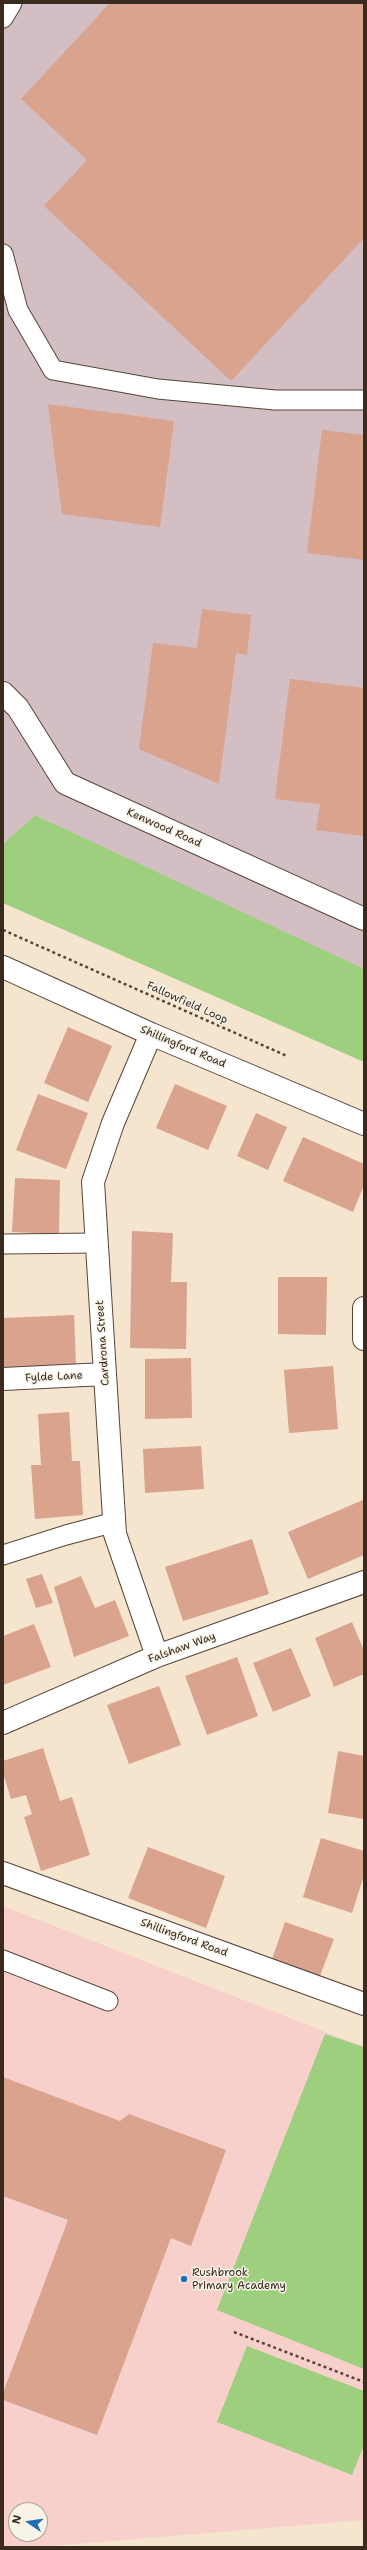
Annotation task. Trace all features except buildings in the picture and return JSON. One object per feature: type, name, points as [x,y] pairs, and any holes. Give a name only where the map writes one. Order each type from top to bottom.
[{"type":"street","name":"Kenwood Road","points":[[3,693],[18,708],[65,783],[364,919]]},
{"type":"street","name":"Shillingford Road","points":[[3,968],[151,1034],[364,1124]]},
{"type":"street","name":"Cardrona Street","points":[[151,1034],[113,1123],[93,1182],[115,1534],[157,1656]]},
{"type":"street","points":[[364,1308],[364,1339]]},
{"type":"street","name":"Fylde Lane","points":[[3,1379],[105,1374]]},
{"type":"street","name":"Falshaw Way","points":[[3,1723],[157,1656],[364,1582]]},
{"type":"street","name":"Shillingford Road","points":[[3,1873],[364,2004]]},
{"type":"lane","points":[[3,18],[12,3]]},
{"type":"lane","points":[[3,254],[18,310],[53,370],[166,390],[275,400],[364,400]]},
{"type":"lane","points":[[3,1244],[97,1243]]},
{"type":"lane","points":[[3,1555],[66,1535],[115,1522]]},
{"type":"lane","points":[[3,1960],[108,2001]]},
{"type":"path","name":"Fallowfield Loop","points":[[3,930],[292,1058]]},
{"type":"path","points":[[234,2332],[364,2382]]},
{"type":"shaded area","points":[[3,3],[364,3],[364,972],[35,815],[3,844]]},
{"type":"shaded area","name":"Rushbrook Primary Academy","points":[[3,1906],[364,2047],[364,2520],[41,2547],[3,2547]]},
{"type":"green space","points":[[35,815],[364,969],[364,1062],[3,903],[3,844]]},
{"type":"green space","points":[[325,2034],[364,2047],[364,2369],[217,2310]]},
{"type":"green space","points":[[247,2346],[364,2391],[364,2445],[352,2475],[217,2422]]},
{"type":"place","name":"Rushbrook Primary Academy","points":[[184,2279]]}]
